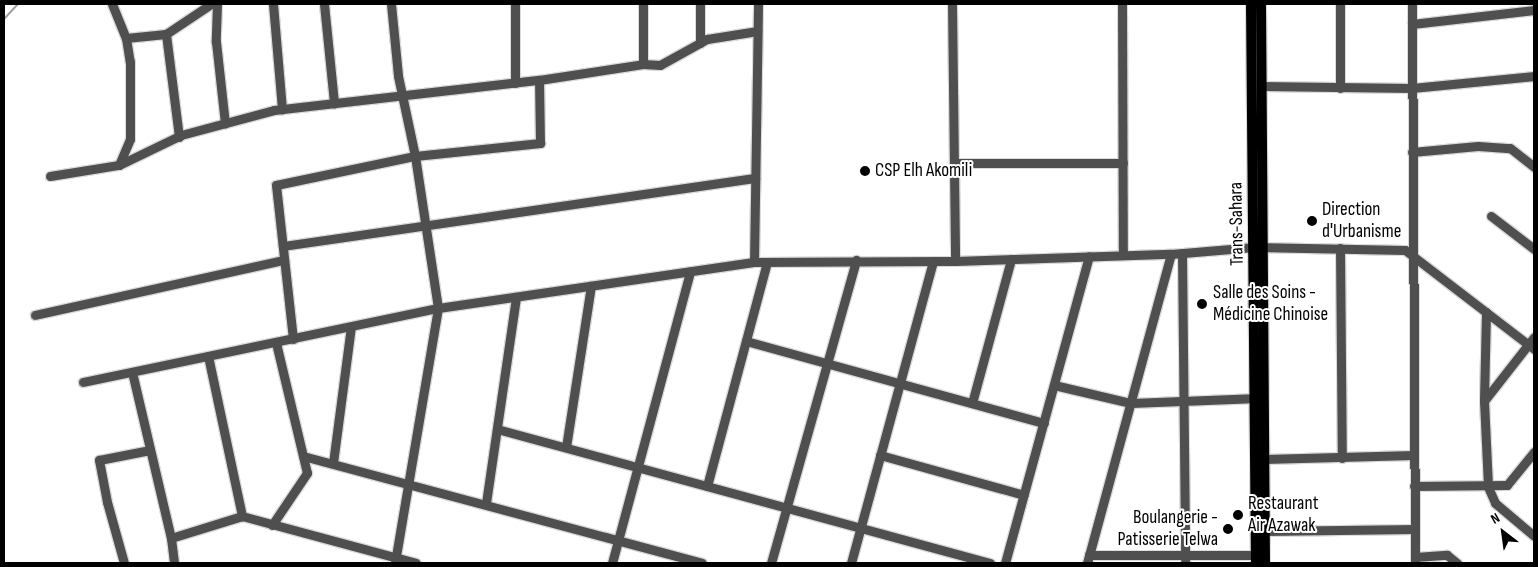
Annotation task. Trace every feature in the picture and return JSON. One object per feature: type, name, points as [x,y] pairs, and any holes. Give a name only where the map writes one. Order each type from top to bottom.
[{"type":"main road","name":"Trans-Sahara","points":[[1251,4],[1259,247],[1265,563]]},
{"type":"main road","name":"Trans-Sahara","points":[[1256,559],[1261,4]]},
{"type":"street","points":[[112,4],[126,38],[130,62],[130,139],[119,165]]},
{"type":"street","points":[[126,38],[166,34],[211,4]]},
{"type":"street","points":[[217,4],[216,42],[225,124]]},
{"type":"street","points":[[273,4],[282,110]]},
{"type":"street","points":[[324,4],[334,103]]},
{"type":"street","points":[[391,4],[402,95],[415,156],[438,308],[395,561]]},
{"type":"street","points":[[515,4],[516,83]]},
{"type":"street","points":[[643,4],[643,64]]},
{"type":"street","points":[[700,4],[700,42]]},
{"type":"street","points":[[754,262],[758,4]]},
{"type":"street","points":[[952,4],[955,261]]},
{"type":"street","points":[[1122,4],[1123,255]]},
{"type":"street","points":[[1340,4],[1340,88]]},
{"type":"street","points":[[1412,4],[1415,560],[1447,555],[1457,563]]},
{"type":"street","points":[[1412,24],[1534,10]]},
{"type":"street","points":[[50,176],[119,165],[179,136],[282,110],[516,83],[643,64],[660,65],[700,42],[757,31]]},
{"type":"street","points":[[166,34],[179,136]]},
{"type":"street","points":[[1261,86],[1412,88],[1534,76]]},
{"type":"street","points":[[292,340],[276,185],[415,156],[540,143],[539,80]]},
{"type":"street","points":[[1412,152],[1478,146],[1510,148],[1534,167]]},
{"type":"street","points":[[955,163],[1122,163]]},
{"type":"street","points":[[283,246],[755,178]]},
{"type":"street","points":[[1491,216],[1534,249]]},
{"type":"street","points":[[83,382],[292,340],[438,308],[754,262],[955,261],[1170,254],[1259,247],[1405,250],[1531,347]]},
{"type":"street","points":[[1340,248],[1342,458]]},
{"type":"street","points":[[1182,253],[1185,559]]},
{"type":"street","points":[[1170,254],[1088,559],[1256,559]]},
{"type":"street","points":[[1005,563],[1089,256]]},
{"type":"street","points":[[972,403],[1011,259]]},
{"type":"street","points":[[35,315],[284,260]]},
{"type":"street","points":[[771,563],[856,260]]},
{"type":"street","points":[[851,563],[933,261]]},
{"type":"street","points":[[707,486],[767,262]]},
{"type":"street","points":[[612,563],[690,271]]},
{"type":"street","points":[[566,447],[591,286]]},
{"type":"street","points":[[486,503],[516,297]]},
{"type":"street","points":[[1486,312],[1484,401],[1488,487],[1495,503],[1534,536]]},
{"type":"street","points":[[333,463],[351,327]]},
{"type":"street","points":[[1484,401],[1531,347],[1534,337]]},
{"type":"street","points":[[746,341],[1044,423]]},
{"type":"street","points":[[272,525],[307,473],[276,343]]},
{"type":"street","points":[[208,356],[242,516]]},
{"type":"street","points":[[132,372],[171,538],[174,563]]},
{"type":"street","points":[[1054,385],[1130,403],[1256,398]]},
{"type":"street","points":[[497,430],[566,447],[990,563]]},
{"type":"street","points":[[124,563],[99,460],[150,450]]},
{"type":"street","points":[[1414,486],[1488,487],[1507,485],[1534,452]]},
{"type":"street","points":[[880,455],[1024,495]]},
{"type":"street","points":[[1264,459],[1414,455]]},
{"type":"street","points":[[303,456],[486,503],[685,561],[702,563]]},
{"type":"street","points":[[171,538],[242,516],[395,561],[416,563]]},
{"type":"street","points":[[1265,532],[1415,529]]},
{"type":"waterway","points":[[4,19],[18,4]]},
{"type":"place","name":"CSP Elh Akomili","points":[[865,171]]},
{"type":"place","name":"Direction d'Urbanisme","points":[[1312,221]]},
{"type":"place","name":"Salle des Soins - Médicine Chinoise","points":[[1202,304]]},
{"type":"place","name":"Restaurant Air Azawak","points":[[1238,515]]},
{"type":"place","name":"Boulangerie - Patisserie Telwa","points":[[1228,529]]}]
